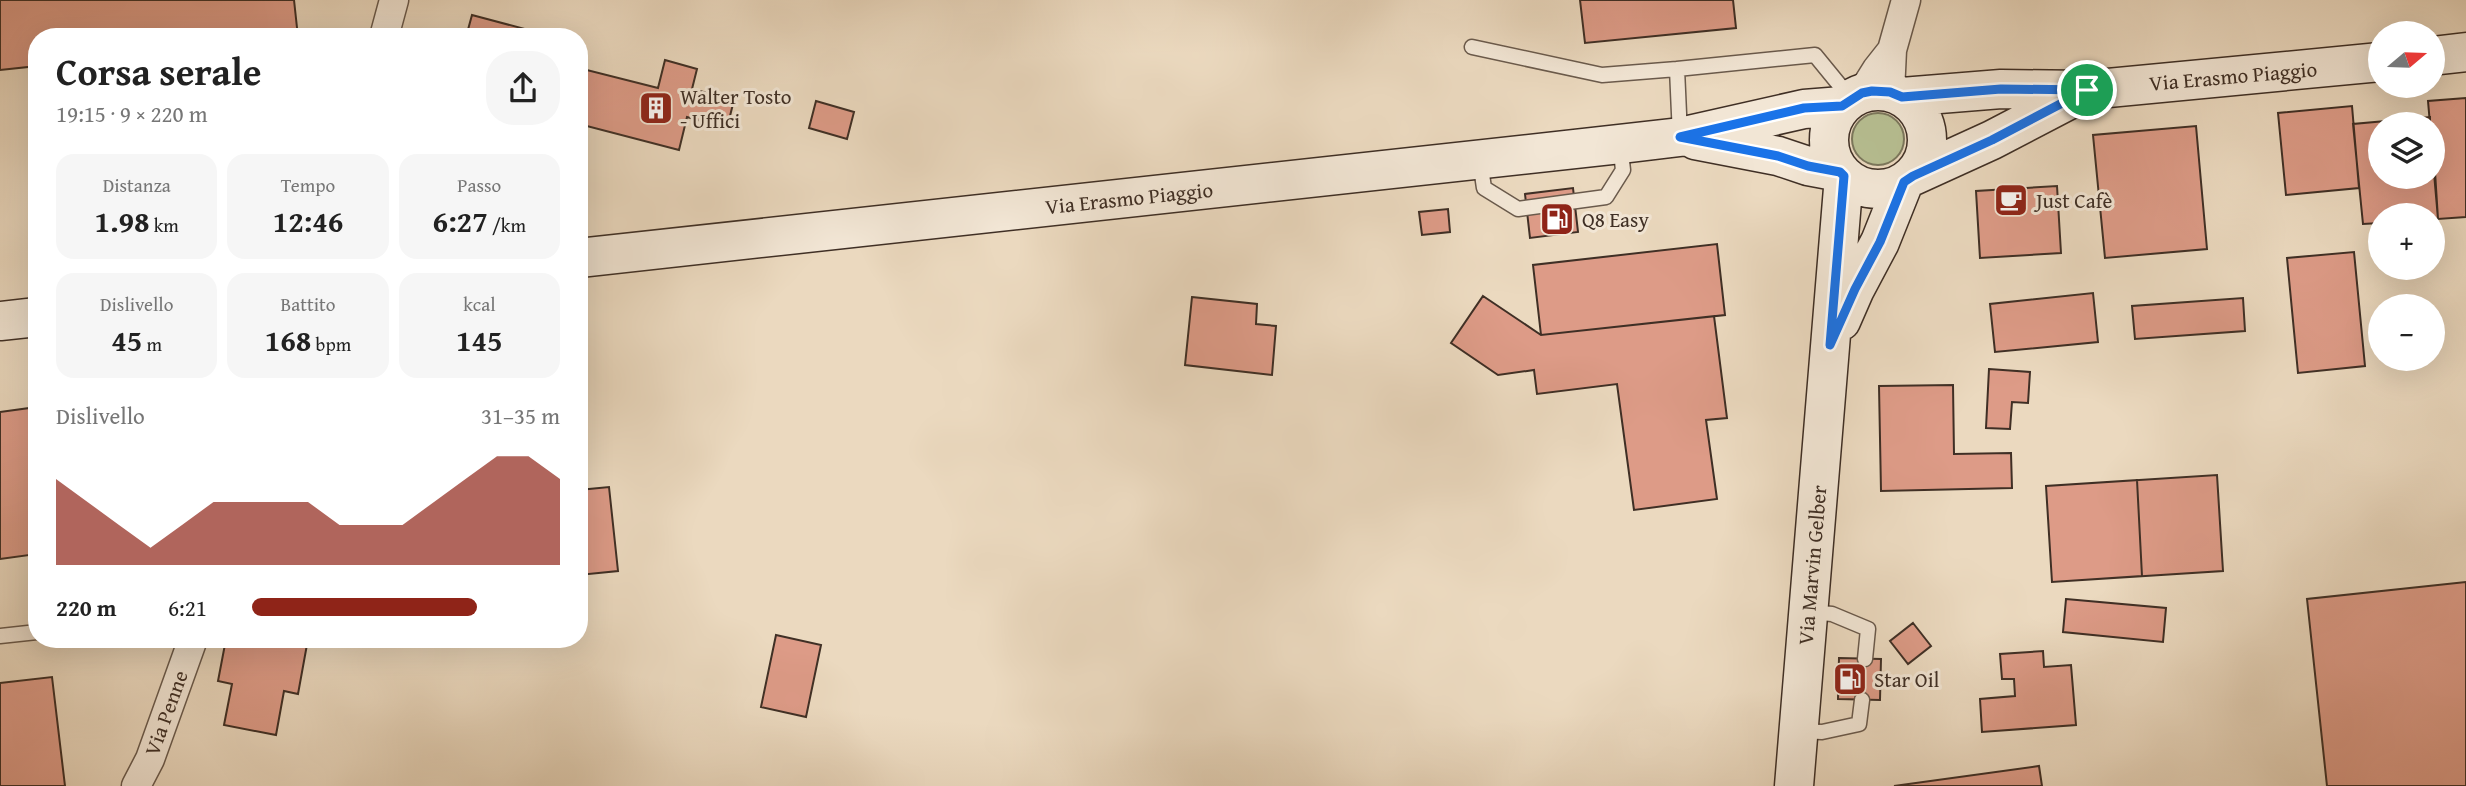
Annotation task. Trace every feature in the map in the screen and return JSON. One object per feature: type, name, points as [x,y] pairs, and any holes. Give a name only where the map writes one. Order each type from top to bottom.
[{"type":"street","points":[[386,28],[394,0]]},
{"type":"street","points":[[1870,97],[1913,105],[1926,128],[1926,154],[1909,179],[1884,190],[1873,190],[1852,183],[1842,174],[1833,159],[1829,131],[1834,118],[1870,97],[1892,50],[1906,0]]},
{"type":"street","points":[[2445,54],[2466,52]]},
{"type":"street","name":"Via Erasmo Piaggio","points":[[588,257],[1680,137],[1804,108],[1870,97],[2001,89],[2087,90],[2368,63]]},
{"type":"street","name":"Via Erasmo Piaggio","points":[[1909,179],[1992,140],[2087,90]]},
{"type":"street","name":"Via Erasmo Piaggio","points":[[1680,137],[1778,156],[1842,174]]},
{"type":"street","name":"Via Marvin Gelber","points":[[1794,786],[1842,174]]},
{"type":"street","name":"Via Marvin Gelber","points":[[1830,345],[1909,179]]},
{"type":"street","points":[[0,321],[28,318]]},
{"type":"street","name":"Via Penne","points":[[136,786],[150,759],[190,648]]},
{"type":"lane","points":[[1472,47],[1602,75],[1815,55],[1870,97]]},
{"type":"lane","points":[[1677,69],[1680,137]]},
{"type":"lane","points":[[1479,159],[1483,188],[1518,209],[1606,197],[1623,170],[1620,144]]},
{"type":"lane","points":[[1808,612],[1832,614],[1868,629],[1865,659]]},
{"type":"lane","points":[[0,636],[28,633]]},
{"type":"lane","points":[[1799,731],[1822,732],[1859,724],[1862,700]]},
{"type":"green space","points":[[1878,113],[1888,115],[1896,121],[1902,129],[1902,149],[1896,157],[1888,163],[1878,165],[1868,163],[1860,157],[1854,149],[1852,139],[1854,129],[1860,121],[1868,115]]},
{"type":"building","points":[[0,0],[294,0],[297,28],[28,28],[28,67],[0,70]]},
{"type":"building","points":[[1580,0],[1733,0],[1736,28],[1585,43]]},
{"type":"building","points":[[472,15],[521,28],[468,28]]},
{"type":"building","name":"Walter Tosto - Uffici","points":[[665,60],[697,69],[692,89],[734,100],[727,128],[687,117],[679,150],[588,126],[588,70],[658,88]]},
{"type":"building","points":[[2466,98],[2466,217],[2445,218],[2445,203],[2437,203],[2436,189],[2445,189],[2445,112],[2429,112],[2428,101]]},
{"type":"building","points":[[816,101],[854,112],[847,139],[809,128]]},
{"type":"building","points":[[2352,106],[2359,188],[2286,195],[2278,113]]},
{"type":"building","points":[[2368,123],[2368,189],[2435,189],[2437,203],[2368,203],[2368,224],[2363,224],[2353,124]]},
{"type":"building","points":[[2196,126],[2207,249],[2105,258],[2093,135]]},
{"type":"building","points":[[2057,186],[2061,253],[1980,258],[1976,191]]},
{"type":"building","points":[[1573,188],[1578,232],[1530,238],[1525,194]]},
{"type":"building","points":[[1448,209],[1450,232],[1422,235],[1419,212]]},
{"type":"building","points":[[1717,244],[1725,315],[1541,335],[1533,265]]},
{"type":"building","points":[[2354,252],[2365,366],[2298,373],[2287,258]]},
{"type":"building","points":[[2093,293],[2098,342],[1995,352],[1990,304]]},
{"type":"building","points":[[1483,296],[1541,335],[1714,316],[1727,418],[1706,420],[1717,499],[1634,510],[1617,384],[1537,394],[1534,370],[1498,375],[1451,343]]},
{"type":"building","points":[[1192,297],[1257,304],[1256,324],[1276,326],[1272,375],[1185,365]]},
{"type":"building","points":[[2243,298],[2245,331],[2135,339],[2132,306]]},
{"type":"building","points":[[1989,369],[2030,372],[2028,403],[2012,402],[2010,429],[1986,428]]},
{"type":"building","points":[[1953,385],[1954,454],[2011,453],[2012,488],[1881,491],[1879,386]]},
{"type":"building","points":[[28,408],[28,555],[0,559],[0,412]]},
{"type":"building","points":[[2217,475],[2223,571],[2052,582],[2046,486]]},
{"type":"building","points":[[2137,480],[2142,576],[2052,582],[2046,486]]},
{"type":"building","points":[[609,487],[618,571],[588,574],[588,489]]},
{"type":"building","points":[[2466,582],[2466,786],[2327,786],[2307,599]]},
{"type":"building","points":[[2066,599],[2166,608],[2163,642],[2063,632]]},
{"type":"building","points":[[1913,623],[1931,646],[1908,664],[1890,641]]},
{"type":"building","points":[[776,635],[821,645],[806,717],[761,707]]},
{"type":"building","points":[[224,648],[306,648],[298,694],[284,691],[276,735],[224,725],[232,684],[218,681]]},
{"type":"building","points":[[2043,651],[2044,667],[2071,665],[2076,725],[1982,732],[1980,699],[2015,696],[2014,679],[2002,679],[2000,654]]},
{"type":"building","points":[[1839,658],[1881,659],[1880,700],[1838,699]]},
{"type":"building","points":[[52,677],[65,786],[0,786],[0,683]]},
{"type":"building","points":[[2039,766],[2042,786],[1894,786]]},
{"type":"place","name":"Walter Tosto - Uffici","points":[[656,108]]},
{"type":"place","name":"Just Cafè","points":[[2011,200]]},
{"type":"place","name":"Q8 Easy","points":[[1557,219]]},
{"type":"place","name":"Star Oil","points":[[1850,679]]},
{"type":"route","points":[[2001,89],[2087,90],[1904,182],[1880,242],[1830,345],[1844,176],[1840,172],[1808,166],[1778,156],[1680,137],[1804,108],[1842,106],[1862,93],[1872,91],[1890,92],[1902,97],[2001,89]]}]
